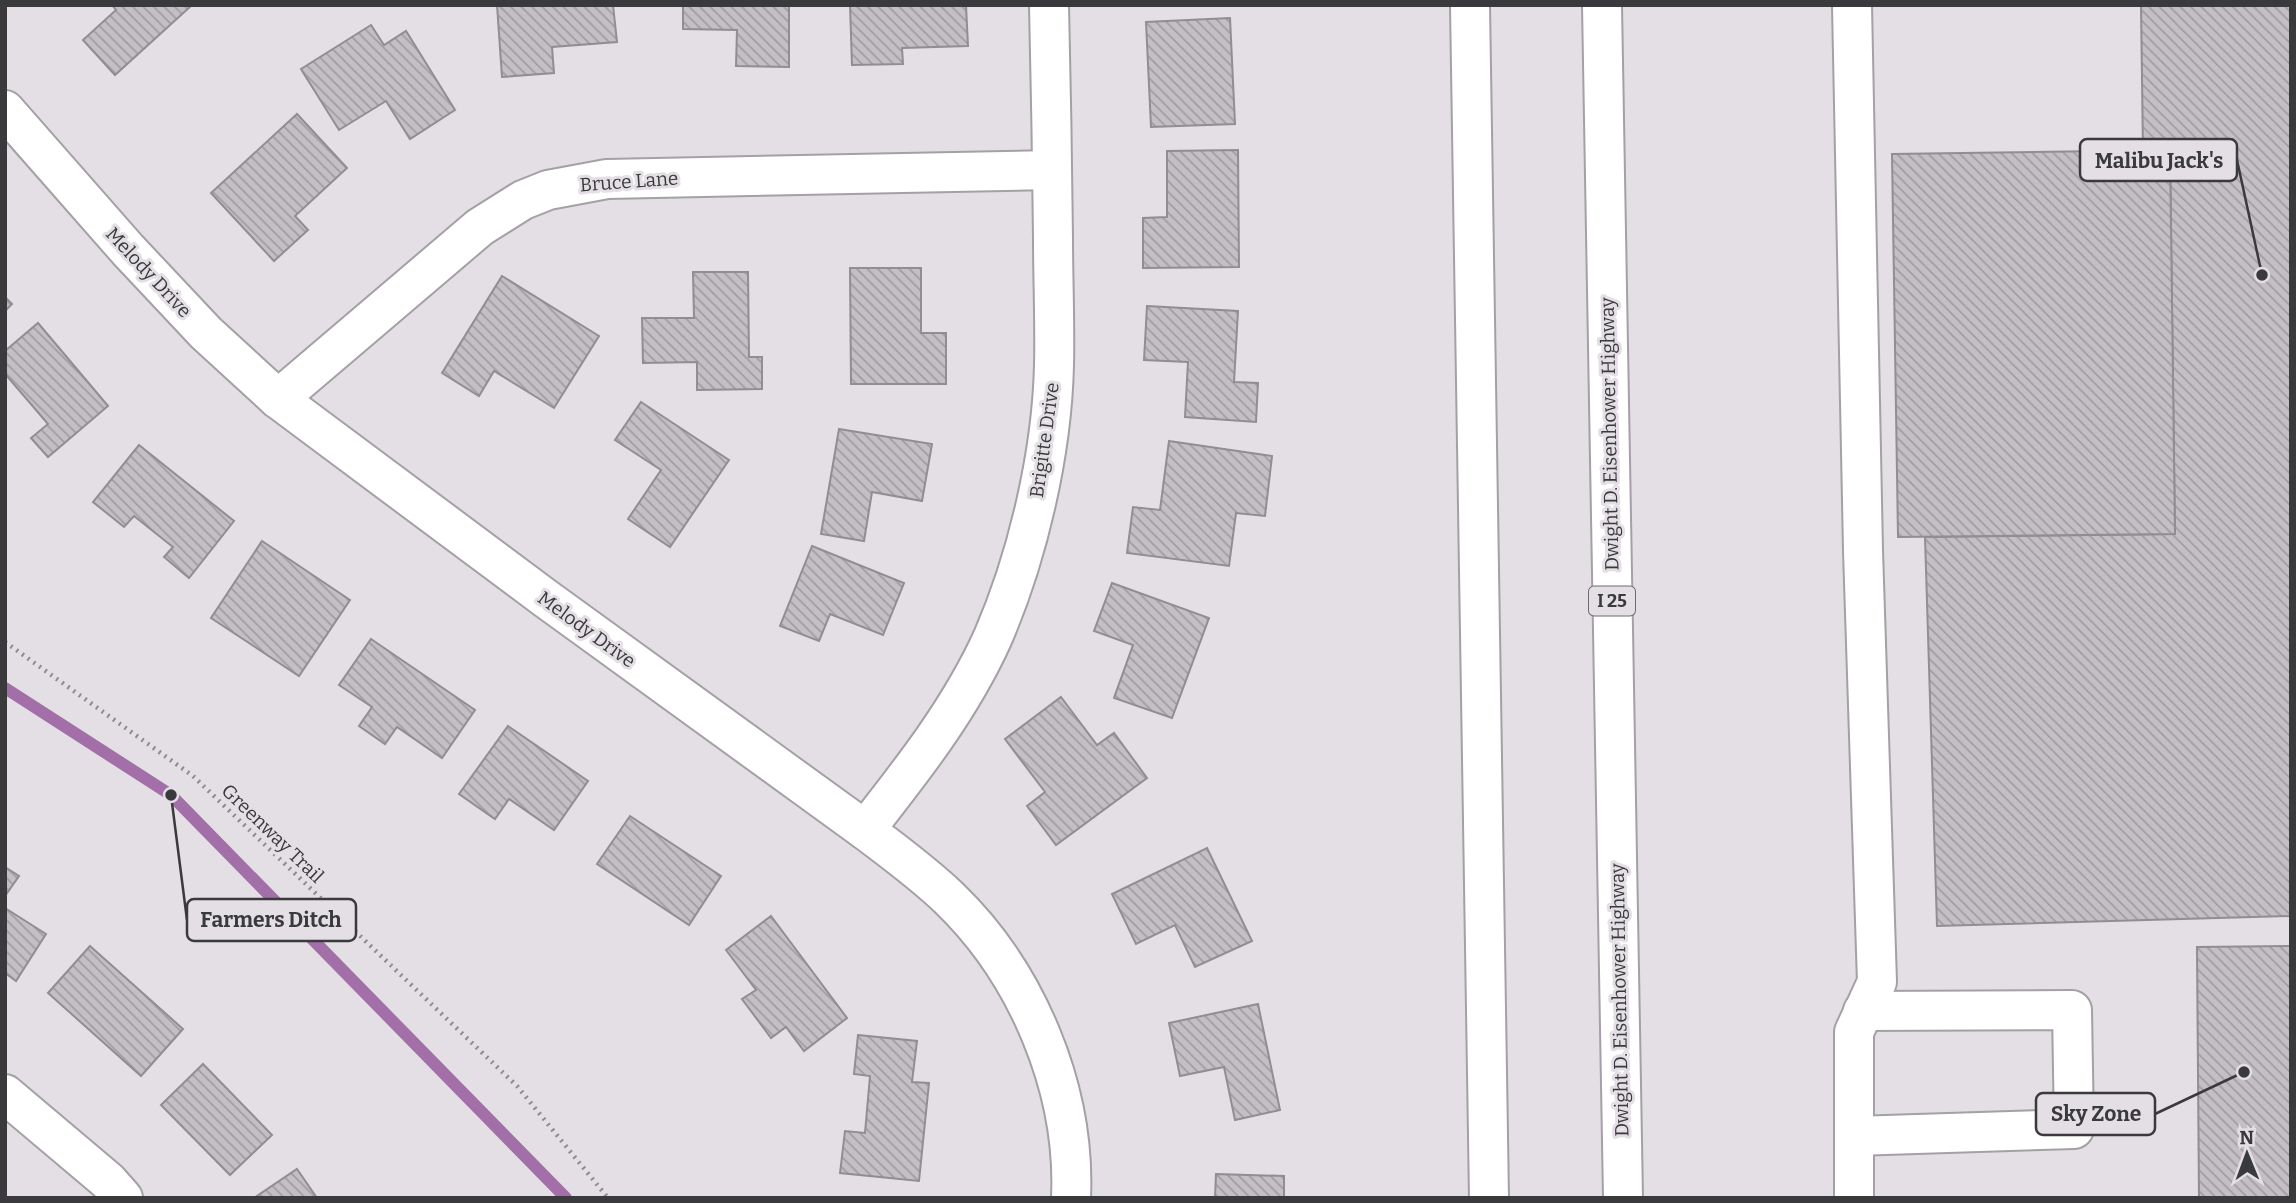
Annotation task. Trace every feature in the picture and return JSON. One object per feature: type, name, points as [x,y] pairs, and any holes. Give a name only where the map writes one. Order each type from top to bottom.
[{"type":"main road","name":"Brigitte Drive","points":[[865,830],[927,750],[963,696],[993,637],[1029,534],[1047,443],[1054,367],[1049,5]]},
{"type":"main road","points":[[1470,5],[1489,1198]]},
{"type":"main road","name":"Dwight D. Eisenhower Highway","points":[[1602,5],[1623,1198]]},
{"type":"main road","points":[[1852,5],[1863,551],[1877,982],[1854,1032],[1854,1198]]},
{"type":"main road","name":"Melody Drive","points":[[5,110],[136,259],[206,333],[278,399],[545,598],[865,830],[950,899],[984,937],[1020,991],[1040,1032],[1067,1124],[1071,1198]]},
{"type":"main road","name":"Bruce Lane","points":[[278,399],[480,227],[523,200],[548,190],[607,179],[1052,170]]},
{"type":"main road","points":[[1854,1136],[2074,1129],[2072,1010],[1863,1011]]},
{"type":"main road","points":[[5,1094],[108,1181],[123,1198]]},
{"type":"path","name":"Greenway Trail","points":[[5,642],[193,776],[517,1086],[608,1198]]},
{"type":"building","points":[[112,5],[191,6],[115,75],[83,40],[116,10]]},
{"type":"building","points":[[497,5],[613,5],[617,42],[552,47],[554,73],[502,77]]},
{"type":"building","points":[[683,5],[789,5],[789,67],[736,66],[737,30],[683,29]]},
{"type":"building","points":[[850,5],[966,5],[968,46],[902,48],[903,64],[852,65]]},
{"type":"building","points":[[2141,5],[2291,5],[2291,916],[1937,926],[1925,537],[2175,534],[2170,150],[2143,151]]},
{"type":"building","points":[[1230,18],[1235,124],[1151,127],[1146,22]]},
{"type":"building","points":[[371,25],[384,45],[406,31],[455,110],[410,139],[386,101],[339,130],[301,69]]},
{"type":"building","points":[[297,114],[347,168],[295,216],[308,230],[274,261],[211,193]]},
{"type":"building","points":[[1238,150],[1239,267],[1143,268],[1143,218],[1167,217],[1167,151]]},
{"type":"building","points":[[2170,150],[2175,534],[1898,537],[1892,154]]},
{"type":"building","points":[[850,268],[921,268],[921,333],[946,333],[946,384],[851,384]]},
{"type":"building","points":[[693,272],[748,272],[749,357],[762,357],[762,389],[697,390],[697,362],[643,363],[642,318],[694,318]]},
{"type":"building","points":[[502,276],[599,336],[554,408],[494,371],[479,396],[442,373]]},
{"type":"building","points":[[5,297],[12,304],[5,311]]},
{"type":"building","points":[[1147,306],[1238,311],[1234,382],[1258,383],[1256,422],[1185,417],[1188,362],[1144,360]]},
{"type":"building","points":[[38,323],[108,406],[48,457],[31,438],[48,424],[5,374],[5,351]]},
{"type":"building","points":[[641,402],[729,460],[670,547],[628,519],[661,470],[615,440]]},
{"type":"building","points":[[839,429],[932,444],[922,501],[872,492],[864,541],[821,534]]},
{"type":"building","points":[[1169,441],[1272,456],[1265,516],[1236,513],[1229,566],[1127,553],[1133,507],[1160,510]]},
{"type":"building","points":[[139,445],[234,521],[189,578],[164,557],[173,547],[134,516],[124,527],[93,502]]},
{"type":"building","points":[[262,541],[350,600],[299,676],[211,618]]},
{"type":"building","points":[[812,546],[904,583],[883,635],[830,614],[819,641],[780,626]]},
{"type":"building","points":[[1112,583],[1209,618],[1172,718],[1114,698],[1133,645],[1094,631]]},
{"type":"building","points":[[371,639],[475,710],[442,758],[397,727],[385,744],[359,726],[372,707],[339,685]]},
{"type":"building","points":[[1061,697],[1097,745],[1114,733],[1147,778],[1056,845],[1027,806],[1045,792],[1005,739]]},
{"type":"building","points":[[508,726],[588,781],[554,830],[509,799],[495,819],[459,794]]},
{"type":"building","points":[[630,816],[721,876],[689,925],[597,864]]},
{"type":"building","points":[[1207,848],[1252,941],[1195,967],[1175,925],[1136,944],[1112,894]]},
{"type":"building","points":[[5,867],[19,876],[5,896]]},
{"type":"building","points":[[5,908],[46,934],[16,981],[5,973]]},
{"type":"building","points":[[771,916],[847,1018],[804,1051],[786,1027],[771,1038],[742,999],[756,990],[726,950]]},
{"type":"building","points":[[90,946],[183,1029],[141,1076],[48,993]]},
{"type":"building","points":[[2291,946],[2291,1198],[2199,1198],[2197,947]]},
{"type":"building","points":[[1258,1004],[1280,1110],[1235,1120],[1224,1067],[1180,1076],[1169,1023]]},
{"type":"building","points":[[858,1035],[917,1041],[912,1082],[929,1083],[919,1181],[840,1173],[845,1131],[865,1133],[870,1076],[854,1074]]},
{"type":"building","points":[[203,1064],[272,1135],[230,1175],[161,1105]]},
{"type":"building","points":[[297,1169],[317,1198],[254,1198]]},
{"type":"building","points":[[1216,1174],[1284,1176],[1284,1198],[1215,1198]]},
{"type":"waterway","points":[[5,688],[171,795],[566,1198]]},
{"type":"place","name":"Malibu Jack's","points":[[2262,275]]},
{"type":"place","name":"Farmers Ditch","points":[[171,795]]},
{"type":"place","name":"Sky Zone","points":[[2244,1072]]}]
